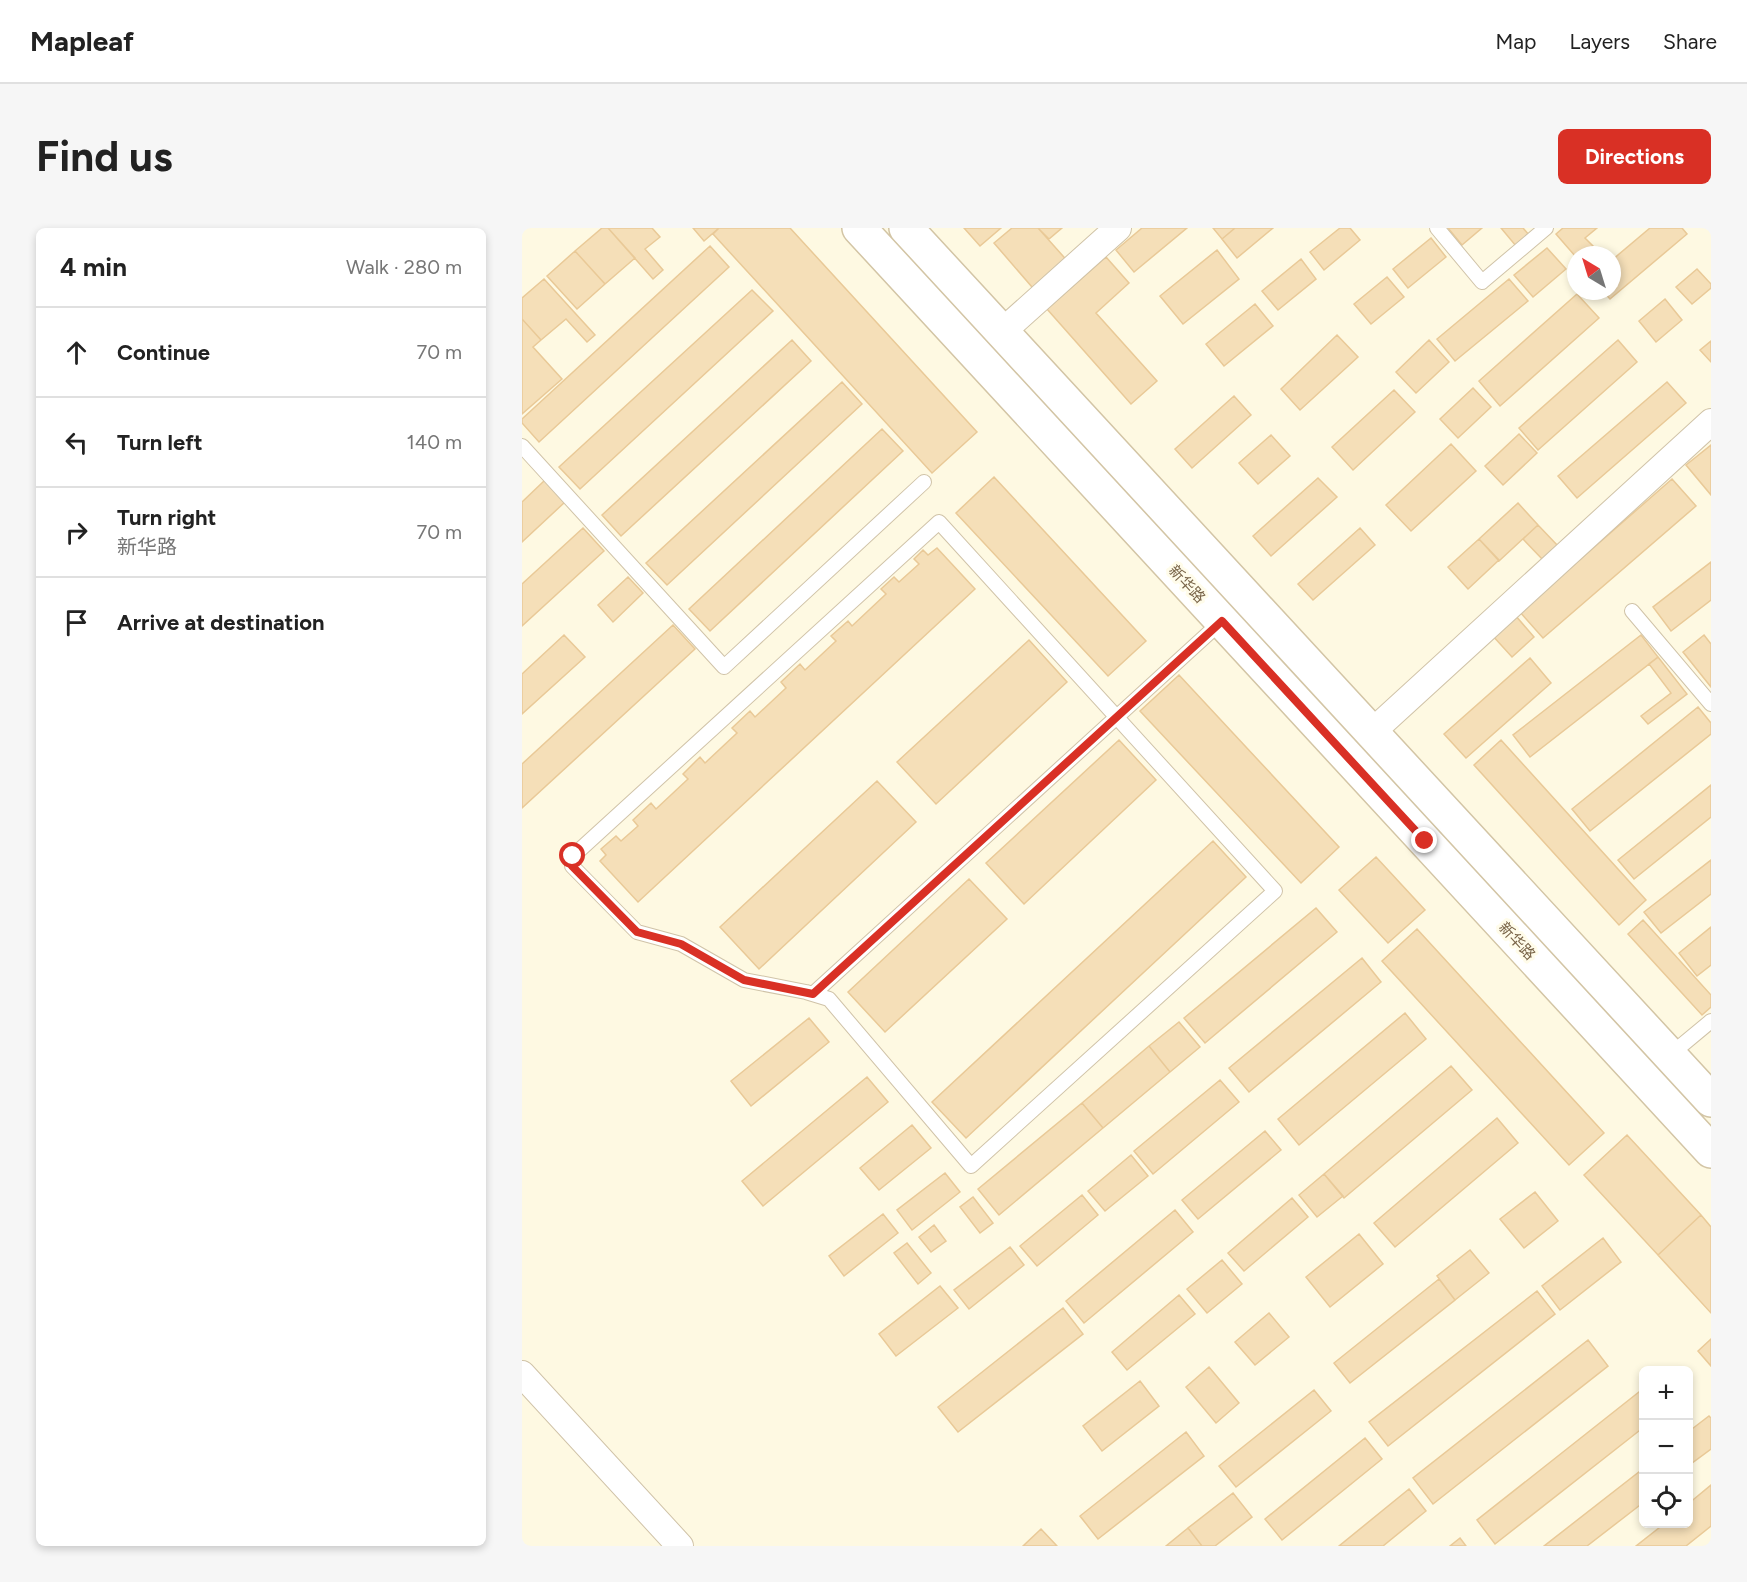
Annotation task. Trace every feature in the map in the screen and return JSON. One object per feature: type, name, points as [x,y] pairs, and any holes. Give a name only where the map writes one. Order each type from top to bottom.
[{"type":"main road","name":"新华路","points":[[859,228],[1711,1151]]},
{"type":"main road","points":[[906,228],[1711,1100]]},
{"type":"street","points":[[1002,332],[1118,228]]},
{"type":"street","points":[[1372,732],[1711,423]]},
{"type":"street","points":[[522,1374],[680,1546]]},
{"type":"lane","points":[[1437,228],[1482,282],[1546,228]]},
{"type":"lane","points":[[522,446],[724,668],[924,482]]},
{"type":"lane","points":[[939,522],[1117,717],[1275,891],[971,1166],[829,999],[744,980],[681,944],[637,932],[572,866],[573,856],[939,522]]},
{"type":"lane","points":[[1632,611],[1711,705]]},
{"type":"lane","points":[[813,994],[1222,621]]},
{"type":"lane","points":[[1670,1055],[1711,1021]]},
{"type":"building","points":[[602,228],[608,228],[635,258],[605,284],[575,251]]},
{"type":"building","points":[[608,228],[652,228],[660,237],[645,249],[663,270],[653,279]]},
{"type":"building","points":[[693,228],[719,228],[704,241]]},
{"type":"building","points":[[719,228],[790,228],[977,432],[932,473],[713,234]]},
{"type":"building","points":[[964,228],[1001,228],[980,246]]},
{"type":"building","points":[[1012,228],[1038,228],[1071,265],[1038,294],[994,243]]},
{"type":"building","points":[[1038,228],[1062,228],[1049,239]]},
{"type":"building","points":[[1142,228],[1187,228],[1134,272],[1116,250]]},
{"type":"building","points":[[1213,228],[1235,228],[1222,239]]},
{"type":"building","points":[[1235,228],[1273,228],[1237,258],[1222,239]]},
{"type":"building","points":[[1340,228],[1350,228],[1360,240],[1324,270],[1310,252]]},
{"type":"building","points":[[1448,228],[1482,228],[1462,245]]},
{"type":"building","points":[[1501,228],[1523,228],[1529,235],[1516,246]]},
{"type":"building","points":[[1563,228],[1597,228],[1585,238],[1593,246],[1567,247],[1556,234]]},
{"type":"building","points":[[1650,228],[1682,228],[1687,234],[1621,290],[1621,252]]},
{"type":"building","points":[[1431,238],[1446,257],[1408,288],[1393,269]]},
{"type":"building","points":[[710,246],[729,267],[539,442],[522,423],[522,419]]},
{"type":"building","points":[[1547,248],[1566,269],[1533,297],[1514,275]]},
{"type":"building","points":[[1217,250],[1239,279],[1183,324],[1160,296]]},
{"type":"building","points":[[575,251],[605,284],[577,309],[547,276]]},
{"type":"building","points":[[1106,257],[1129,283],[1096,313],[1157,381],[1131,404],[1047,309]]},
{"type":"building","points":[[1301,259],[1316,279],[1278,310],[1262,291]]},
{"type":"building","points":[[1697,269],[1711,284],[1711,288],[1692,304],[1676,287]]},
{"type":"building","points":[[1387,277],[1404,297],[1371,324],[1354,304]]},
{"type":"building","points":[[544,279],[595,335],[587,342],[566,319],[541,340],[522,319],[522,298]]},
{"type":"building","points":[[1509,279],[1528,301],[1455,361],[1437,339]]},
{"type":"building","points":[[752,290],[773,311],[580,489],[559,467]]},
{"type":"building","points":[[1665,299],[1682,320],[1656,342],[1639,321]]},
{"type":"building","points":[[1570,300],[1582,300],[1599,318],[1500,406],[1479,381]]},
{"type":"building","points":[[1255,304],[1273,326],[1224,366],[1206,344]]},
{"type":"building","points":[[522,319],[541,340],[533,347],[562,379],[522,414]]},
{"type":"building","points":[[1337,335],[1358,357],[1300,410],[1281,389]]},
{"type":"building","points":[[792,340],[811,361],[621,536],[602,515]]},
{"type":"building","points":[[1429,340],[1449,362],[1416,393],[1396,372]]},
{"type":"building","points":[[1618,340],[1637,362],[1538,450],[1519,428]]},
{"type":"building","points":[[1711,341],[1711,362],[1700,350]]},
{"type":"building","points":[[842,382],[862,404],[667,585],[646,563]]},
{"type":"building","points":[[1667,382],[1686,403],[1577,498],[1558,476]]},
{"type":"building","points":[[1473,388],[1491,407],[1458,438],[1440,419]]},
{"type":"building","points":[[1394,390],[1415,412],[1353,470],[1332,447]]},
{"type":"building","points":[[1234,396],[1251,415],[1192,468],[1175,449]]},
{"type":"building","points":[[882,429],[903,451],[710,631],[689,609]]},
{"type":"building","points":[[1519,434],[1537,453],[1503,485],[1485,466]]},
{"type":"building","points":[[1271,435],[1290,456],[1258,484],[1239,463]]},
{"type":"building","points":[[1451,444],[1476,471],[1411,531],[1386,505]]},
{"type":"building","points":[[1711,445],[1711,495],[1686,465]]},
{"type":"building","points":[[994,477],[1146,641],[1108,676],[956,513]]},
{"type":"building","points":[[1318,478],[1337,497],[1271,556],[1253,536]]},
{"type":"building","points":[[1672,479],[1696,506],[1543,638],[1520,612]]},
{"type":"building","points":[[545,480],[565,502],[522,542],[522,502]]},
{"type":"building","points":[[1518,503],[1538,525],[1499,561],[1479,539]]},
{"type":"building","points":[[1538,525],[1558,546],[1543,560],[1523,539]]},
{"type":"building","points":[[583,528],[604,551],[522,626],[522,584]]},
{"type":"building","points":[[1360,528],[1375,545],[1313,600],[1298,584]]},
{"type":"building","points":[[1479,539],[1499,560],[1468,589],[1448,567]]},
{"type":"building","points":[[937,548],[975,589],[638,902],[600,861],[606,855],[601,849],[616,836],[621,841],[638,826],[633,820],[651,803],[656,809],[688,779],[683,774],[700,757],[705,763],[737,733],[732,728],[750,711],[755,717],[786,688],[781,682],[800,664],[805,670],[836,641],[831,636],[848,621],[852,626],[886,594],[881,589],[894,577],[899,582],[919,564],[914,559],[923,550],[928,555]]},
{"type":"building","points":[[1711,562],[1711,600],[1671,631],[1653,607]]},
{"type":"building","points":[[628,577],[643,593],[613,622],[598,605]]},
{"type":"building","points":[[1515,615],[1534,637],[1512,657],[1492,635]]},
{"type":"building","points":[[673,625],[695,649],[522,808],[522,764]]},
{"type":"building","points":[[564,635],[585,657],[522,714],[522,674]]},
{"type":"building","points":[[1641,635],[1658,657],[1530,757],[1513,735]]},
{"type":"building","points":[[1704,635],[1711,644],[1711,687],[1683,652]]},
{"type":"building","points":[[1029,640],[1067,682],[936,804],[897,762]]},
{"type":"building","points":[[1658,657],[1687,694],[1648,724],[1641,716],[1671,693],[1649,664]]},
{"type":"building","points":[[1530,658],[1551,683],[1466,758],[1444,734]]},
{"type":"building","points":[[1179,675],[1339,847],[1301,883],[1140,711]]},
{"type":"building","points":[[1698,707],[1711,723],[1711,734],[1590,831],[1572,809]]},
{"type":"building","points":[[1119,740],[1156,780],[1024,904],[986,863]]},
{"type":"building","points":[[1501,740],[1646,900],[1619,925],[1474,765]]},
{"type":"building","points":[[877,781],[916,822],[759,969],[720,927]]},
{"type":"building","points":[[1711,785],[1711,817],[1634,879],[1618,860]]},
{"type":"building","points":[[1213,841],[1246,877],[966,1138],[932,1102]]},
{"type":"building","points":[[1376,857],[1425,910],[1388,943],[1339,890]]},
{"type":"building","points":[[1711,860],[1711,894],[1661,933],[1644,912]]},
{"type":"building","points":[[969,879],[1007,919],[885,1032],[848,992]]},
{"type":"building","points":[[1316,908],[1337,932],[1205,1043],[1184,1018]]},
{"type":"building","points":[[1643,920],[1711,995],[1711,1007],[1702,1015],[1628,934]]},
{"type":"building","points":[[1711,927],[1711,965],[1697,976],[1679,953]]},
{"type":"building","points":[[1417,929],[1604,1133],[1569,1165],[1382,961]]},
{"type":"building","points":[[1362,958],[1381,982],[1249,1092],[1229,1068]]},
{"type":"building","points":[[1405,1013],[1426,1039],[1299,1145],[1278,1119]]},
{"type":"building","points":[[809,1018],[829,1042],[751,1106],[731,1081]]},
{"type":"building","points":[[1179,1022],[1200,1047],[1170,1072],[1149,1046]]},
{"type":"building","points":[[1149,1046],[1170,1072],[1103,1128],[1082,1103]]},
{"type":"building","points":[[1451,1066],[1472,1090],[1344,1198],[1324,1174]]},
{"type":"building","points":[[867,1077],[888,1102],[763,1206],[742,1181]]},
{"type":"building","points":[[1220,1080],[1239,1102],[1153,1174],[1134,1151]]},
{"type":"building","points":[[1082,1103],[1103,1128],[999,1215],[978,1189]]},
{"type":"building","points":[[1497,1118],[1518,1143],[1395,1247],[1374,1223]]},
{"type":"building","points":[[912,1125],[931,1148],[879,1190],[860,1168]]},
{"type":"building","points":[[1265,1131],[1281,1150],[1198,1219],[1182,1200]]},
{"type":"building","points":[[1627,1135],[1701,1215],[1658,1255],[1584,1175]]},
{"type":"building","points":[[1131,1155],[1148,1176],[1105,1211],[1088,1191]]},
{"type":"building","points":[[945,1173],[960,1192],[912,1230],[897,1210]]},
{"type":"building","points":[[1324,1174],[1343,1196],[1317,1217],[1299,1195]]},
{"type":"building","points":[[1535,1192],[1558,1221],[1524,1248],[1500,1219]]},
{"type":"building","points":[[1082,1195],[1098,1215],[1037,1266],[1020,1246]]},
{"type":"building","points":[[973,1197],[993,1223],[980,1233],[960,1207]]},
{"type":"building","points":[[1292,1198],[1308,1217],[1244,1271],[1228,1253]]},
{"type":"building","points":[[1175,1210],[1193,1232],[1084,1323],[1066,1301]]},
{"type":"building","points":[[883,1214],[898,1233],[844,1276],[829,1256]]},
{"type":"building","points":[[1701,1215],[1711,1227],[1711,1313],[1658,1255]]},
{"type":"building","points":[[934,1225],[946,1241],[931,1252],[919,1237]]},
{"type":"building","points":[[1359,1234],[1383,1264],[1330,1307],[1306,1277]]},
{"type":"building","points":[[1603,1238],[1621,1262],[1560,1310],[1542,1286]]},
{"type":"building","points":[[907,1243],[931,1273],[918,1284],[894,1253]]},
{"type":"building","points":[[1010,1247],[1024,1265],[969,1309],[954,1290]]},
{"type":"building","points":[[1470,1250],[1489,1273],[1455,1300],[1437,1276]]},
{"type":"building","points":[[1222,1260],[1242,1284],[1207,1313],[1187,1289]]},
{"type":"building","points":[[1439,1279],[1455,1300],[1350,1383],[1334,1363]]},
{"type":"building","points":[[940,1286],[958,1308],[896,1356],[879,1334]]},
{"type":"building","points":[[1537,1291],[1555,1314],[1388,1446],[1369,1422]]},
{"type":"building","points":[[1179,1295],[1195,1314],[1127,1370],[1112,1352]]},
{"type":"building","points":[[1063,1308],[1083,1334],[958,1432],[938,1407]]},
{"type":"building","points":[[1269,1313],[1289,1337],[1255,1365],[1235,1342]]},
{"type":"building","points":[[1711,1339],[1711,1366],[1698,1351]]},
{"type":"building","points":[[1588,1340],[1608,1366],[1433,1504],[1413,1478]]},
{"type":"building","points":[[1209,1367],[1239,1403],[1216,1423],[1186,1387]]},
{"type":"building","points":[[1140,1381],[1159,1406],[1102,1451],[1083,1426]]},
{"type":"building","points":[[1314,1390],[1331,1411],[1236,1487],[1219,1466]]},
{"type":"building","points":[[1639,1392],[1639,1431],[1495,1544],[1477,1520]]},
{"type":"building","points":[[1709,1416],[1711,1418],[1711,1449],[1693,1462],[1693,1428]]},
{"type":"building","points":[[1186,1432],[1204,1456],[1098,1539],[1080,1516]]},
{"type":"building","points":[[1365,1438],[1382,1459],[1282,1540],[1265,1519]]},
{"type":"building","points":[[1639,1472],[1639,1506],[1587,1546],[1544,1546]]},
{"type":"building","points":[[1711,1485],[1711,1526],[1686,1546],[1636,1546],[1659,1528],[1693,1528],[1693,1500]]},
{"type":"building","points":[[1409,1489],[1426,1511],[1383,1546],[1339,1546]]},
{"type":"building","points":[[1233,1493],[1252,1517],[1215,1546],[1202,1546],[1188,1528]]},
{"type":"building","points":[[1188,1528],[1202,1546],[1166,1546]]},
{"type":"building","points":[[1041,1529],[1057,1546],[1023,1546]]},
{"type":"building","points":[[1460,1538],[1466,1546],[1450,1546]]},
{"type":"route","points":[[573,856],[572,866],[637,932],[681,944],[744,980],[813,994],[1222,621],[1425,841]]}]
